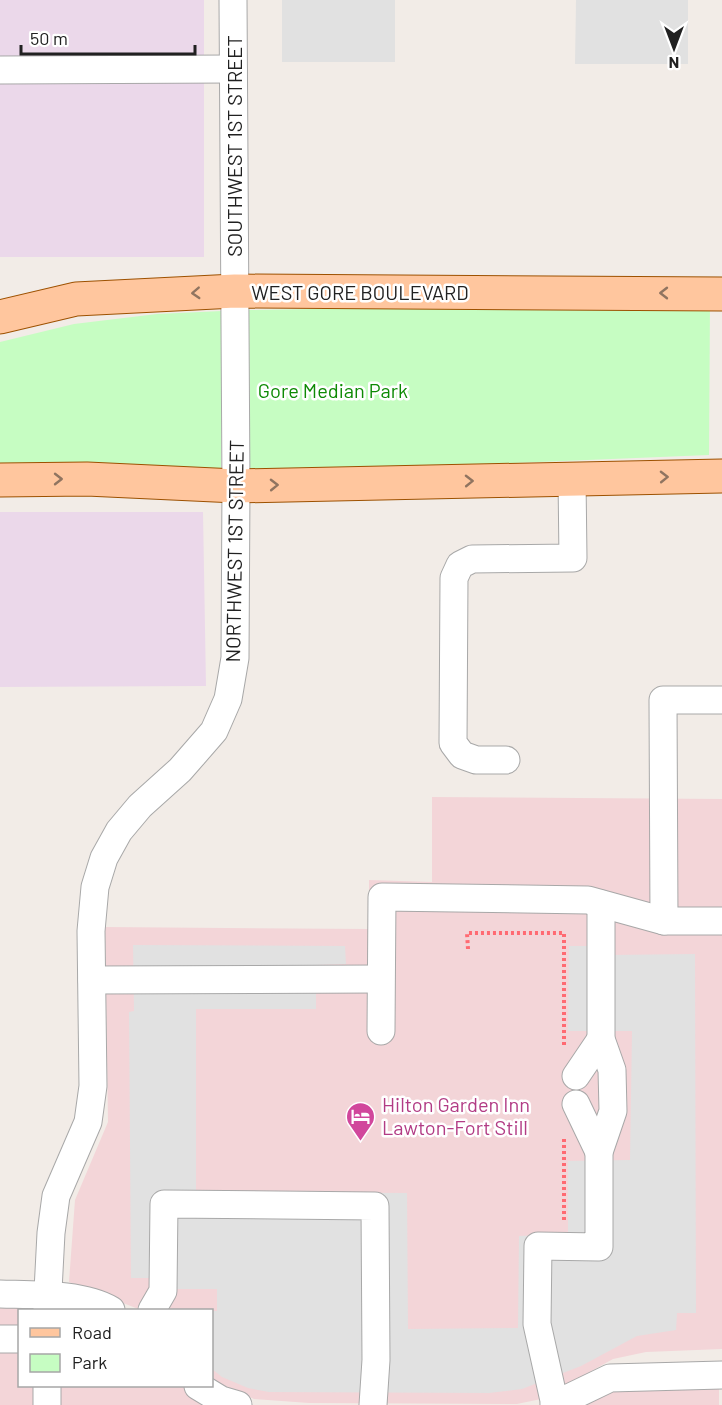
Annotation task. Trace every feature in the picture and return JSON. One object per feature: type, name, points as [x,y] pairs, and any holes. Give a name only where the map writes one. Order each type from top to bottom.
[{"type":"main road","name":"WEST GORE BOULEVARD","points":[[0,317],[76,299],[235,291],[722,294]]},
{"type":"main road","points":[[0,480],[87,479],[236,486],[722,476]]},
{"type":"street","name":"SOUTHWEST 1ST STREET","points":[[232,0],[235,291]]},
{"type":"street","points":[[0,70],[233,69]]},
{"type":"street","name":"NORTHWEST 1ST STREET","points":[[47,1304],[51,1233],[56,1196],[88,1122],[93,1086],[91,931],[95,887],[104,858],[119,831],[140,806],[180,770],[214,731],[228,699],[235,658],[235,291]]},
{"type":"street","points":[[506,760],[476,760],[462,755],[453,743],[454,578],[460,565],[472,559],[573,558],[572,479]]},
{"type":"street","points":[[664,921],[663,700],[722,700]]},
{"type":"street","points":[[381,1030],[382,897],[588,900],[664,921],[722,921]]},
{"type":"street","points":[[601,904],[601,1039],[612,1070],[612,1112],[599,1152],[599,1246],[538,1246],[537,1324],[555,1405],[610,1378],[722,1375]]},
{"type":"street","points":[[92,980],[380,979]]},
{"type":"street","points":[[570,1065],[601,1039]]},
{"type":"street","points":[[576,1104],[599,1152]]},
{"type":"street","points":[[153,1309],[163,1291],[164,1204],[375,1206],[376,1360],[373,1405]]},
{"type":"street","points":[[0,1294],[47,1304],[73,1298],[108,1309]]},
{"type":"street","points":[[0,1339],[18,1339]]},
{"type":"street","points":[[47,1387],[47,1405]]},
{"type":"street","points":[[200,1387],[221,1400],[238,1405]]},
{"type":"path","points":[[468,949],[467,933],[564,933],[570,1065]]},
{"type":"path","points":[[564,1134],[565,1246]]},
{"type":"shaded area","points":[[0,0],[204,0],[204,257],[0,257]]},
{"type":"shaded area","points":[[282,0],[395,0],[395,62],[282,62]]},
{"type":"shaded area","points":[[576,0],[688,0],[688,64],[575,64]]},
{"type":"shaded area","points":[[0,512],[203,512],[206,686],[0,687]]},
{"type":"shaded area","points":[[432,797],[722,799],[722,1349],[646,1352],[613,1359],[541,1399],[517,1404],[309,1403],[254,1399],[213,1380],[213,1309],[138,1309],[69,1282],[75,1200],[108,1122],[105,927],[369,929],[369,880],[432,882]]},
{"type":"shaded area","points":[[133,945],[345,946],[346,964],[316,965],[316,1009],[196,1009],[196,1192],[407,1193],[408,1329],[518,1328],[519,1236],[568,1234],[568,1161],[630,1160],[632,1031],[568,1031],[569,946],[610,946],[610,955],[695,954],[696,1313],[677,1313],[676,1330],[637,1336],[581,1366],[522,1389],[489,1393],[269,1392],[248,1388],[222,1377],[213,1370],[213,1311],[217,1311],[217,1289],[177,1289],[176,1278],[131,1278],[129,1012],[134,1011]]},
{"type":"shaded area","points":[[0,1305],[31,1309],[18,1309],[18,1387],[185,1387],[207,1405],[0,1405]]},
{"type":"shaded area","points":[[719,1387],[719,1405],[580,1405],[606,1390]]},
{"type":"green space","name":"Gore Median Park","points":[[710,302],[709,455],[250,474],[249,310]]},
{"type":"green space","name":"Gore Median Park","points":[[222,311],[221,469],[0,471],[0,342],[74,324],[157,314]]},
{"type":"place","name":"Hilton Garden Inn Lawton-Fort Still","points":[[361,1142]]}]
